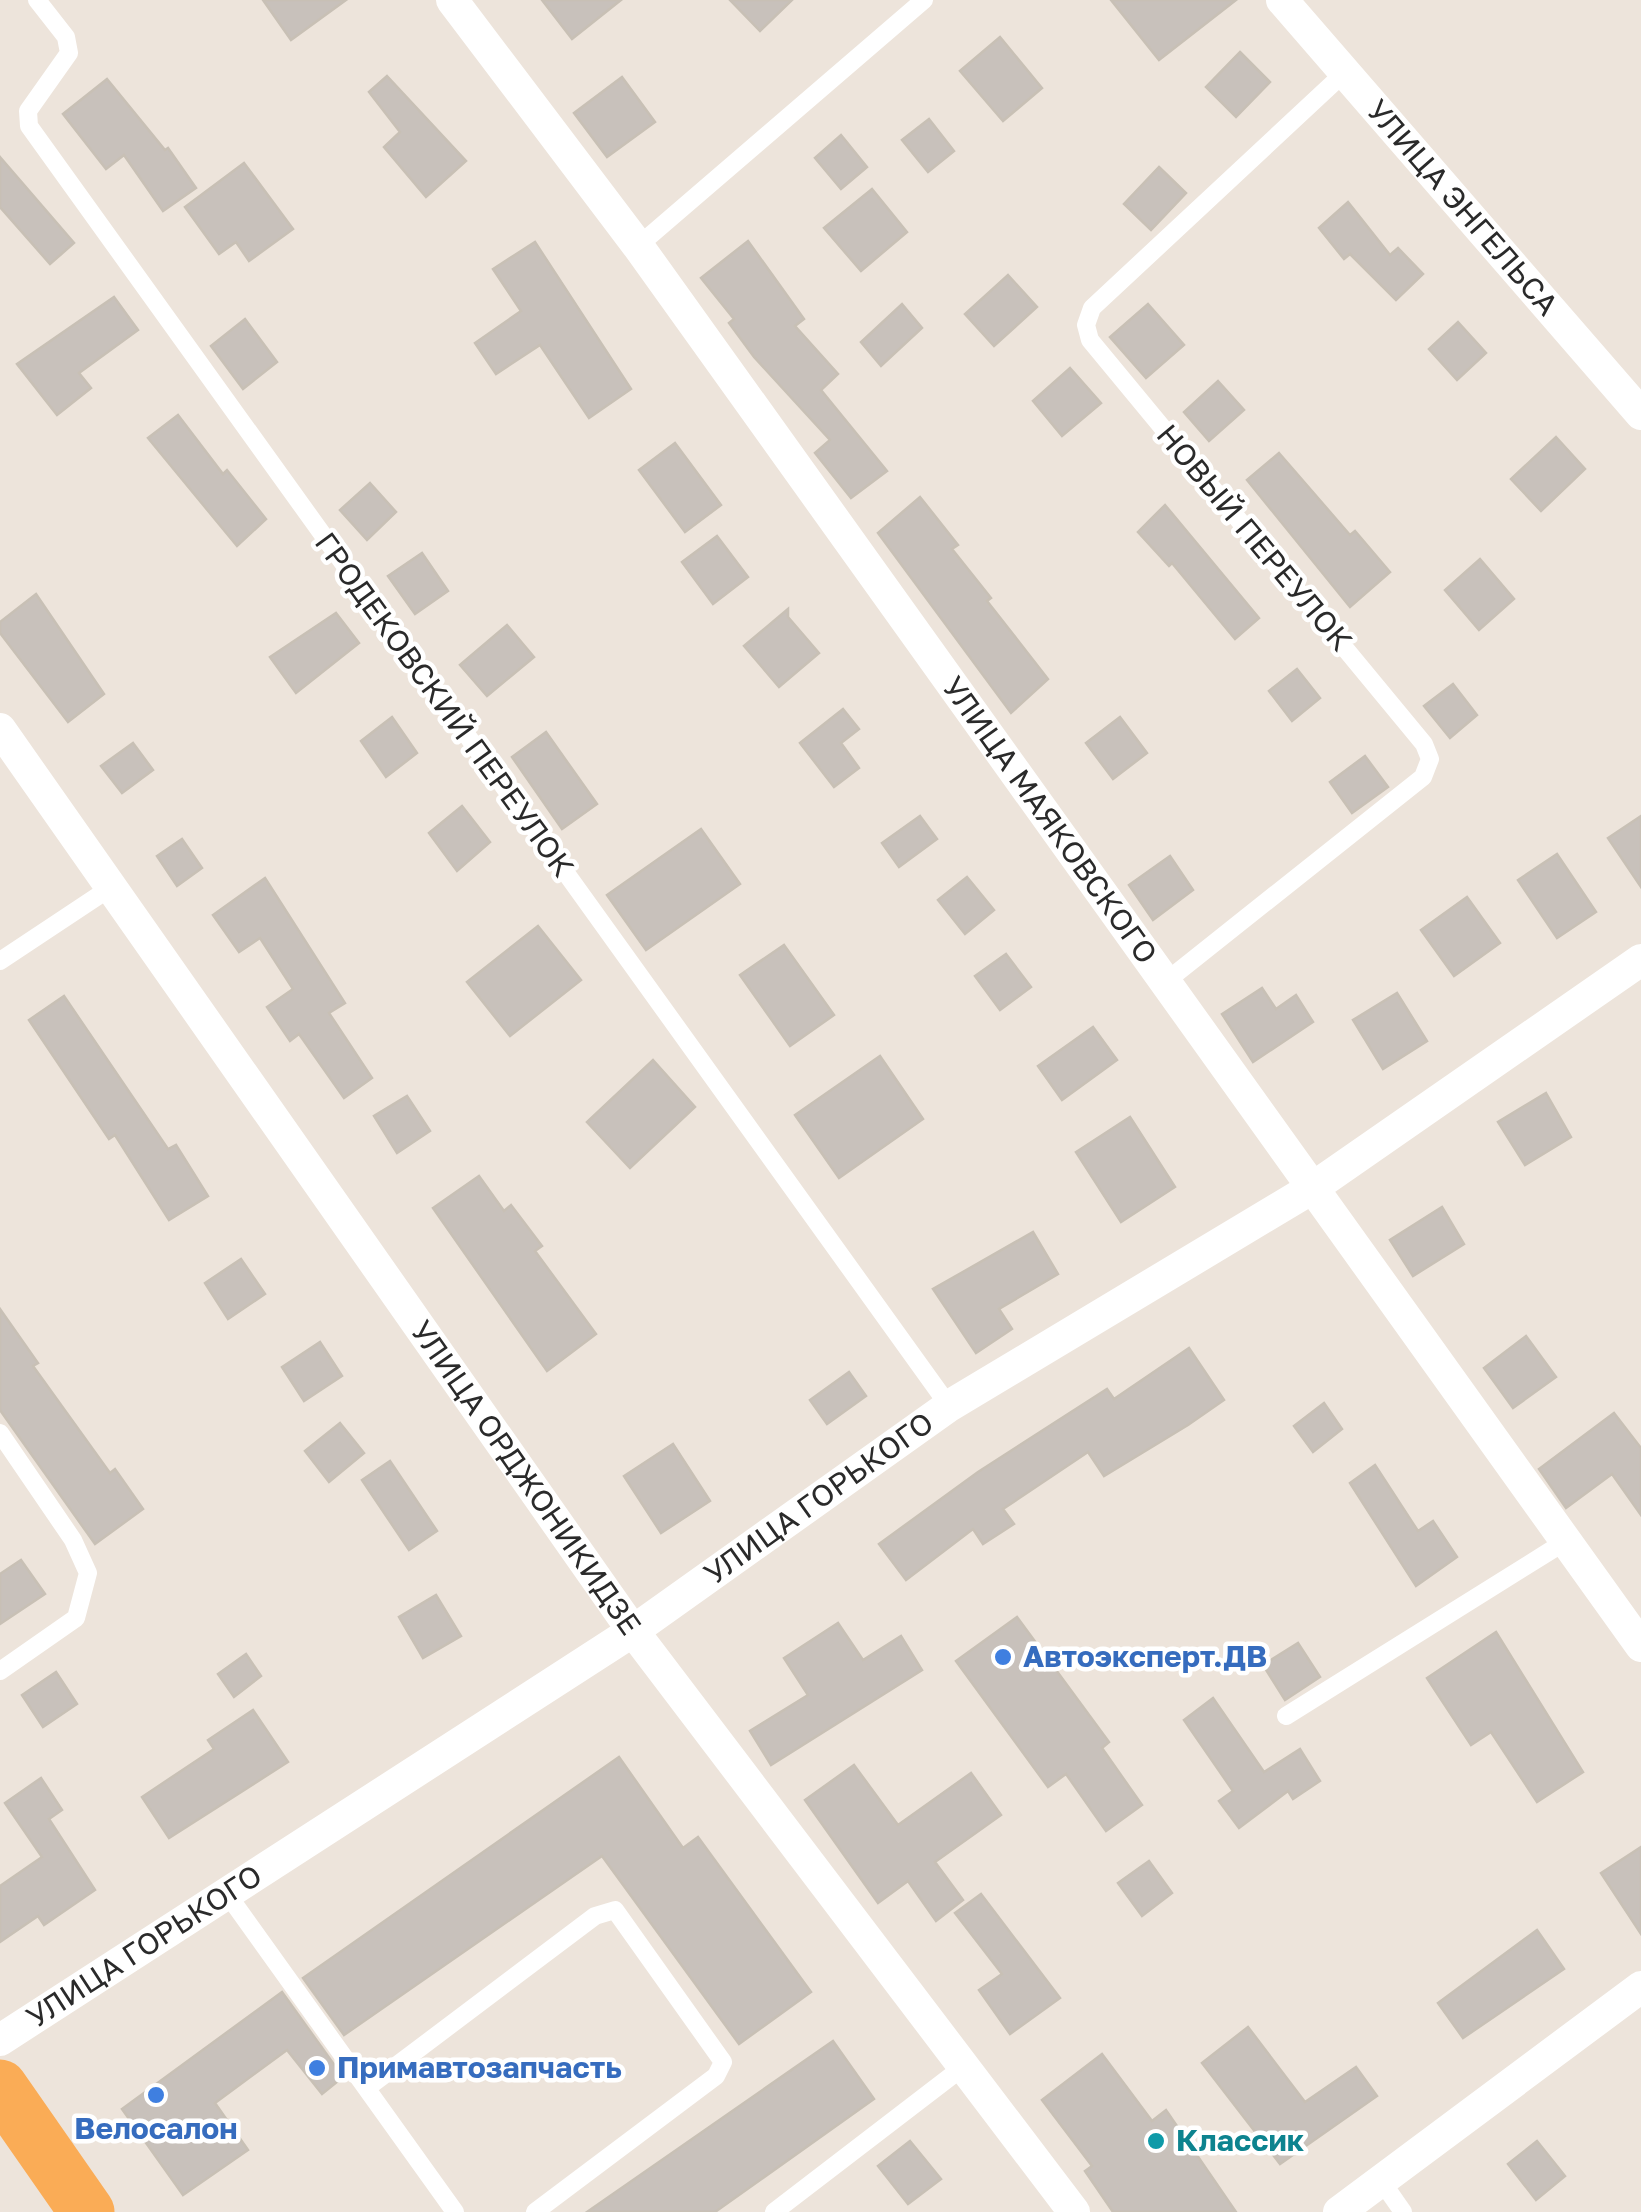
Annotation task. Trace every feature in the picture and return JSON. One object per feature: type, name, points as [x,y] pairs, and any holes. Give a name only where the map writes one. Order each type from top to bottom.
[{"type":"highway","points":[[0,2087],[87,2212]]},
{"type":"street","name":"УЛИЦА МАЯКОВСКОГО","points":[[452,0],[638,246],[1641,1646]]},
{"type":"street","name":"УЛИЦА ЭНГЕЛЬСА","points":[[1282,0],[1641,414]]},
{"type":"street","name":"УЛИЦА ОРДЖОНИКИДЗЕ","points":[[0,728],[633,1630],[1074,2212]]},
{"type":"street","name":"УЛИЦА ГОРЬКОГО","points":[[0,2040],[633,1630],[949,1406],[1314,1186],[1641,960]]},
{"type":"street","points":[[1338,2212],[1641,1987]]},
{"type":"lane","name":"ГРОДЕКОВСКИЙ ПЕРЕУЛОК","points":[[37,0],[66,37],[69,53],[28,110],[26,119],[34,134],[949,1406]]},
{"type":"lane","points":[[638,246],[924,0]]},
{"type":"lane","name":"НОВЫЙ ПЕРЕУЛОК","points":[[1164,982],[1423,777],[1430,759],[1424,744],[1090,340],[1086,325],[1092,308],[1343,74]]},
{"type":"lane","points":[[0,962],[110,888]]},
{"type":"lane","points":[[0,1433],[73,1540],[88,1573],[76,1618],[0,1671]]},
{"type":"lane","points":[[1286,1716],[1566,1541]]},
{"type":"lane","points":[[226,1892],[455,2212]]},
{"type":"lane","points":[[368,2087],[595,1916],[615,1910],[723,2062],[716,2076],[535,2212]]},
{"type":"lane","points":[[774,2212],[963,2067]]},
{"type":"lane","points":[[1380,2179],[1403,2212]]},
{"type":"building","points":[[263,0],[346,0],[291,40]]},
{"type":"building","points":[[542,0],[621,0],[572,39]]},
{"type":"building","points":[[730,0],[792,0],[760,31]]},
{"type":"building","points":[[1111,0],[1236,0],[1159,60]]},
{"type":"building","points":[[1000,37],[1042,88],[1003,121],[960,71]]},
{"type":"building","points":[[1240,52],[1270,82],[1236,117],[1206,87]]},
{"type":"building","points":[[387,76],[466,161],[426,197],[384,147],[400,132],[369,92]]},
{"type":"building","points":[[622,77],[655,122],[607,157],[574,113]]},
{"type":"building","points":[[107,79],[165,150],[168,148],[196,188],[163,211],[124,155],[106,169],[63,114]]},
{"type":"building","points":[[929,119],[954,151],[928,172],[902,140]]},
{"type":"building","points":[[841,135],[867,167],[841,189],[815,158]]},
{"type":"building","points":[[0,157],[74,243],[50,264],[0,207]]},
{"type":"building","points":[[244,163],[293,229],[249,261],[236,242],[219,254],[185,207]]},
{"type":"building","points":[[1159,167],[1186,193],[1151,230],[1124,204]]},
{"type":"building","points":[[872,189],[907,232],[861,271],[824,228]]},
{"type":"building","points":[[1348,202],[1390,255],[1398,248],[1423,274],[1396,300],[1350,254],[1344,259],[1319,228]]},
{"type":"building","points":[[748,241],[804,319],[795,326],[838,374],[821,390],[887,471],[851,498],[815,453],[830,440],[754,357],[729,323],[734,319],[701,278]]},
{"type":"building","points":[[535,242],[631,389],[589,418],[540,345],[496,374],[475,343],[521,311],[493,269]]},
{"type":"building","points":[[1008,275],[1037,307],[994,346],[965,314]]},
{"type":"building","points":[[114,297],[138,330],[79,373],[91,388],[57,415],[17,364]]},
{"type":"building","points":[[902,304],[922,328],[881,366],[861,342]]},
{"type":"building","points":[[1148,304],[1184,345],[1146,378],[1110,337]]},
{"type":"building","points":[[245,319],[277,362],[243,389],[211,346]]},
{"type":"building","points":[[1458,322],[1486,353],[1457,380],[1429,349]]},
{"type":"building","points":[[1070,368],[1101,403],[1062,436],[1033,401]]},
{"type":"building","points":[[1218,381],[1244,410],[1209,441],[1184,412]]},
{"type":"building","points":[[178,415],[223,474],[227,470],[266,519],[237,546],[148,438]]},
{"type":"building","points":[[1556,437],[1585,469],[1541,511],[1511,479]]},
{"type":"building","points":[[675,443],[721,505],[685,532],[639,470]]},
{"type":"building","points":[[1279,453],[1350,535],[1355,531],[1390,572],[1350,607],[1247,480]]},
{"type":"building","points":[[370,483],[396,512],[367,540],[340,510]]},
{"type":"building","points":[[920,497],[958,545],[952,549],[991,598],[987,601],[1048,679],[1011,713],[878,533]]},
{"type":"building","points":[[1165,505],[1259,618],[1235,639],[1172,563],[1169,566],[1138,532]]},
{"type":"building","points":[[717,536],[748,577],[713,604],[682,562]]},
{"type":"building","points":[[422,553],[448,591],[415,614],[388,576]]},
{"type":"building","points":[[1480,559],[1514,599],[1479,630],[1445,590]]},
{"type":"building","points":[[36,594],[104,694],[68,722],[0,633],[0,622]]},
{"type":"building","points":[[788,609],[788,617],[819,653],[779,687],[744,646]]},
{"type":"building","points":[[336,613],[359,643],[296,693],[270,657]]},
{"type":"building","points":[[507,625],[534,657],[487,696],[460,665]]},
{"type":"building","points":[[1297,669],[1320,698],[1292,721],[1269,691]]},
{"type":"building","points":[[1453,684],[1477,715],[1450,738],[1424,706]]},
{"type":"building","points":[[843,709],[859,729],[841,743],[859,768],[834,787],[800,743]]},
{"type":"building","points":[[392,717],[417,753],[386,777],[361,741]]},
{"type":"building","points":[[1120,717],[1147,753],[1113,779],[1086,743]]},
{"type":"building","points":[[546,732],[597,804],[562,829],[512,757]]},
{"type":"building","points":[[133,743],[153,770],[122,793],[101,766]]},
{"type":"building","points":[[1365,756],[1388,787],[1352,813],[1330,782]]},
{"type":"building","points":[[462,806],[490,842],[457,871],[429,833]]},
{"type":"building","points":[[920,816],[937,839],[899,867],[882,843]]},
{"type":"building","points":[[1641,816],[1641,887],[1608,838]]},
{"type":"building","points":[[701,829],[740,884],[646,950],[607,895]]},
{"type":"building","points":[[182,839],[202,868],[177,886],[157,856]]},
{"type":"building","points":[[1557,854],[1596,912],[1557,938],[1518,880]]},
{"type":"building","points":[[1170,856],[1193,890],[1153,920],[1129,885]]},
{"type":"building","points":[[967,877],[994,910],[965,934],[938,900]]},
{"type":"building","points":[[265,878],[345,1003],[329,1013],[372,1078],[344,1098],[299,1034],[290,1041],[267,1007],[293,989],[260,938],[239,952],[213,915]]},
{"type":"building","points":[[1467,897],[1500,943],[1454,976],[1421,930]]},
{"type":"building","points":[[538,926],[581,980],[510,1036],[467,982]]},
{"type":"building","points":[[784,945],[834,1015],[790,1046],[740,975]]},
{"type":"building","points":[[1006,954],[1031,987],[1000,1010],[975,976]]},
{"type":"building","points":[[1262,988],[1276,1009],[1296,995],[1313,1022],[1253,1062],[1222,1014]]},
{"type":"building","points":[[1397,993],[1427,1041],[1383,1069],[1353,1020]]},
{"type":"building","points":[[64,996],[168,1149],[176,1145],[208,1196],[169,1220],[115,1135],[109,1139],[29,1020]]},
{"type":"building","points":[[1093,1027],[1117,1060],[1062,1100],[1038,1066]]},
{"type":"building","points":[[880,1056],[923,1119],[839,1178],[795,1115]]},
{"type":"building","points":[[653,1060],[695,1107],[630,1168],[587,1122]]},
{"type":"building","points":[[1546,1093],[1571,1137],[1525,1165],[1498,1122]]},
{"type":"building","points":[[407,1096],[430,1131],[397,1153],[374,1116]]},
{"type":"building","points":[[1130,1117],[1175,1187],[1121,1222],[1076,1152]]},
{"type":"building","points":[[479,1176],[504,1211],[511,1205],[542,1246],[535,1251],[596,1334],[547,1371],[433,1208]]},
{"type":"building","points":[[1442,1207],[1464,1244],[1413,1276],[1390,1240]]},
{"type":"building","points":[[1033,1232],[1058,1274],[999,1309],[1012,1329],[976,1353],[933,1289]]},
{"type":"building","points":[[241,1259],[265,1294],[228,1319],[205,1283]]},
{"type":"building","points":[[0,1309],[38,1363],[33,1366],[110,1473],[115,1469],[143,1509],[95,1544],[0,1410]]},
{"type":"building","points":[[1526,1336],[1556,1377],[1513,1408],[1484,1368]]},
{"type":"building","points":[[320,1342],[342,1376],[304,1401],[282,1367]]},
{"type":"building","points":[[1189,1348],[1224,1400],[1188,1425],[1104,1476],[1088,1452],[1003,1509],[1014,1524],[983,1544],[973,1529],[906,1580],[879,1544],[978,1472],[1107,1389],[1114,1399]]},
{"type":"building","points":[[849,1372],[866,1396],[827,1424],[810,1400]]},
{"type":"building","points":[[1324,1403],[1342,1429],[1313,1452],[1294,1426]]},
{"type":"building","points":[[1614,1413],[1641,1448],[1641,1515],[1612,1474],[1566,1508],[1539,1469]]},
{"type":"building","points":[[340,1423],[364,1453],[329,1482],[305,1451]]},
{"type":"building","points":[[673,1444],[710,1501],[661,1533],[624,1476]]},
{"type":"building","points":[[390,1461],[437,1531],[409,1550],[362,1480]]},
{"type":"building","points":[[1375,1465],[1418,1531],[1433,1521],[1457,1557],[1416,1586],[1350,1483]]},
{"type":"building","points":[[21,1560],[45,1594],[0,1624],[0,1574]]},
{"type":"building","points":[[436,1595],[461,1636],[423,1658],[399,1617]]},
{"type":"building","points":[[1017,1617],[1109,1742],[1102,1748],[1142,1805],[1106,1831],[1066,1774],[1048,1787],[956,1661]]},
{"type":"building","points":[[838,1623],[863,1660],[901,1636],[922,1670],[771,1765],[750,1731],[808,1695],[784,1658]]},
{"type":"building","points":[[1496,1632],[1583,1772],[1537,1802],[1491,1732],[1471,1745],[1427,1678]]},
{"type":"building","points":[[1298,1643],[1320,1677],[1285,1700],[1263,1665]]},
{"type":"building","points":[[246,1654],[261,1676],[234,1697],[218,1674]]},
{"type":"building","points":[[56,1672],[77,1704],[43,1727],[22,1695]]},
{"type":"building","points":[[1213,1698],[1264,1772],[1300,1749],[1320,1781],[1293,1799],[1288,1791],[1239,1828],[1219,1801],[1233,1791],[1184,1720]]},
{"type":"building","points":[[253,1710],[288,1762],[169,1838],[142,1797],[214,1749],[208,1740]]},
{"type":"building","points":[[619,1757],[683,1848],[698,1837],[811,1992],[739,2044],[602,1856],[344,2035],[303,1978]]},
{"type":"building","points":[[854,1765],[898,1825],[971,1773],[1001,1815],[935,1862],[963,1900],[936,1921],[908,1881],[878,1903],[805,1800]]},
{"type":"building","points":[[41,1778],[62,1810],[49,1819],[95,1890],[44,1925],[38,1916],[0,1942],[0,1886],[42,1857],[5,1803]]},
{"type":"building","points":[[1641,1847],[1641,1934],[1601,1873]]},
{"type":"building","points":[[1149,1861],[1172,1893],[1142,1916],[1118,1883]]},
{"type":"building","points":[[981,1894],[1060,1998],[1010,2034],[979,1990],[1002,1974],[955,1913]]},
{"type":"building","points":[[1537,1930],[1564,1969],[1463,2038],[1438,2003]]},
{"type":"building","points":[[282,1992],[343,2077],[322,2094],[287,2050],[215,2103],[248,2150],[183,2195],[122,2109]]},
{"type":"building","points":[[1248,2027],[1305,2102],[1356,2067],[1377,2096],[1280,2164],[1202,2063]]},
{"type":"building","points":[[833,2041],[874,2099],[715,2212],[587,2212]]},
{"type":"building","points":[[1102,2054],[1152,2121],[1166,2110],[1236,2212],[1113,2212],[1085,2171],[1092,2166],[1042,2100]]},
{"type":"building","points":[[910,2141],[941,2179],[908,2204],[878,2166]]},
{"type":"building","points":[[1537,2141],[1565,2176],[1536,2200],[1508,2164]]},
{"type":"place","name":"Автоэксперт.ДВ","points":[[1003,1657]]},
{"type":"place","name":"Примавтозапчасть","points":[[317,2068]]},
{"type":"place","name":"Велосалон","points":[[156,2095]]},
{"type":"place","name":"Классик","points":[[1156,2141]]}]
